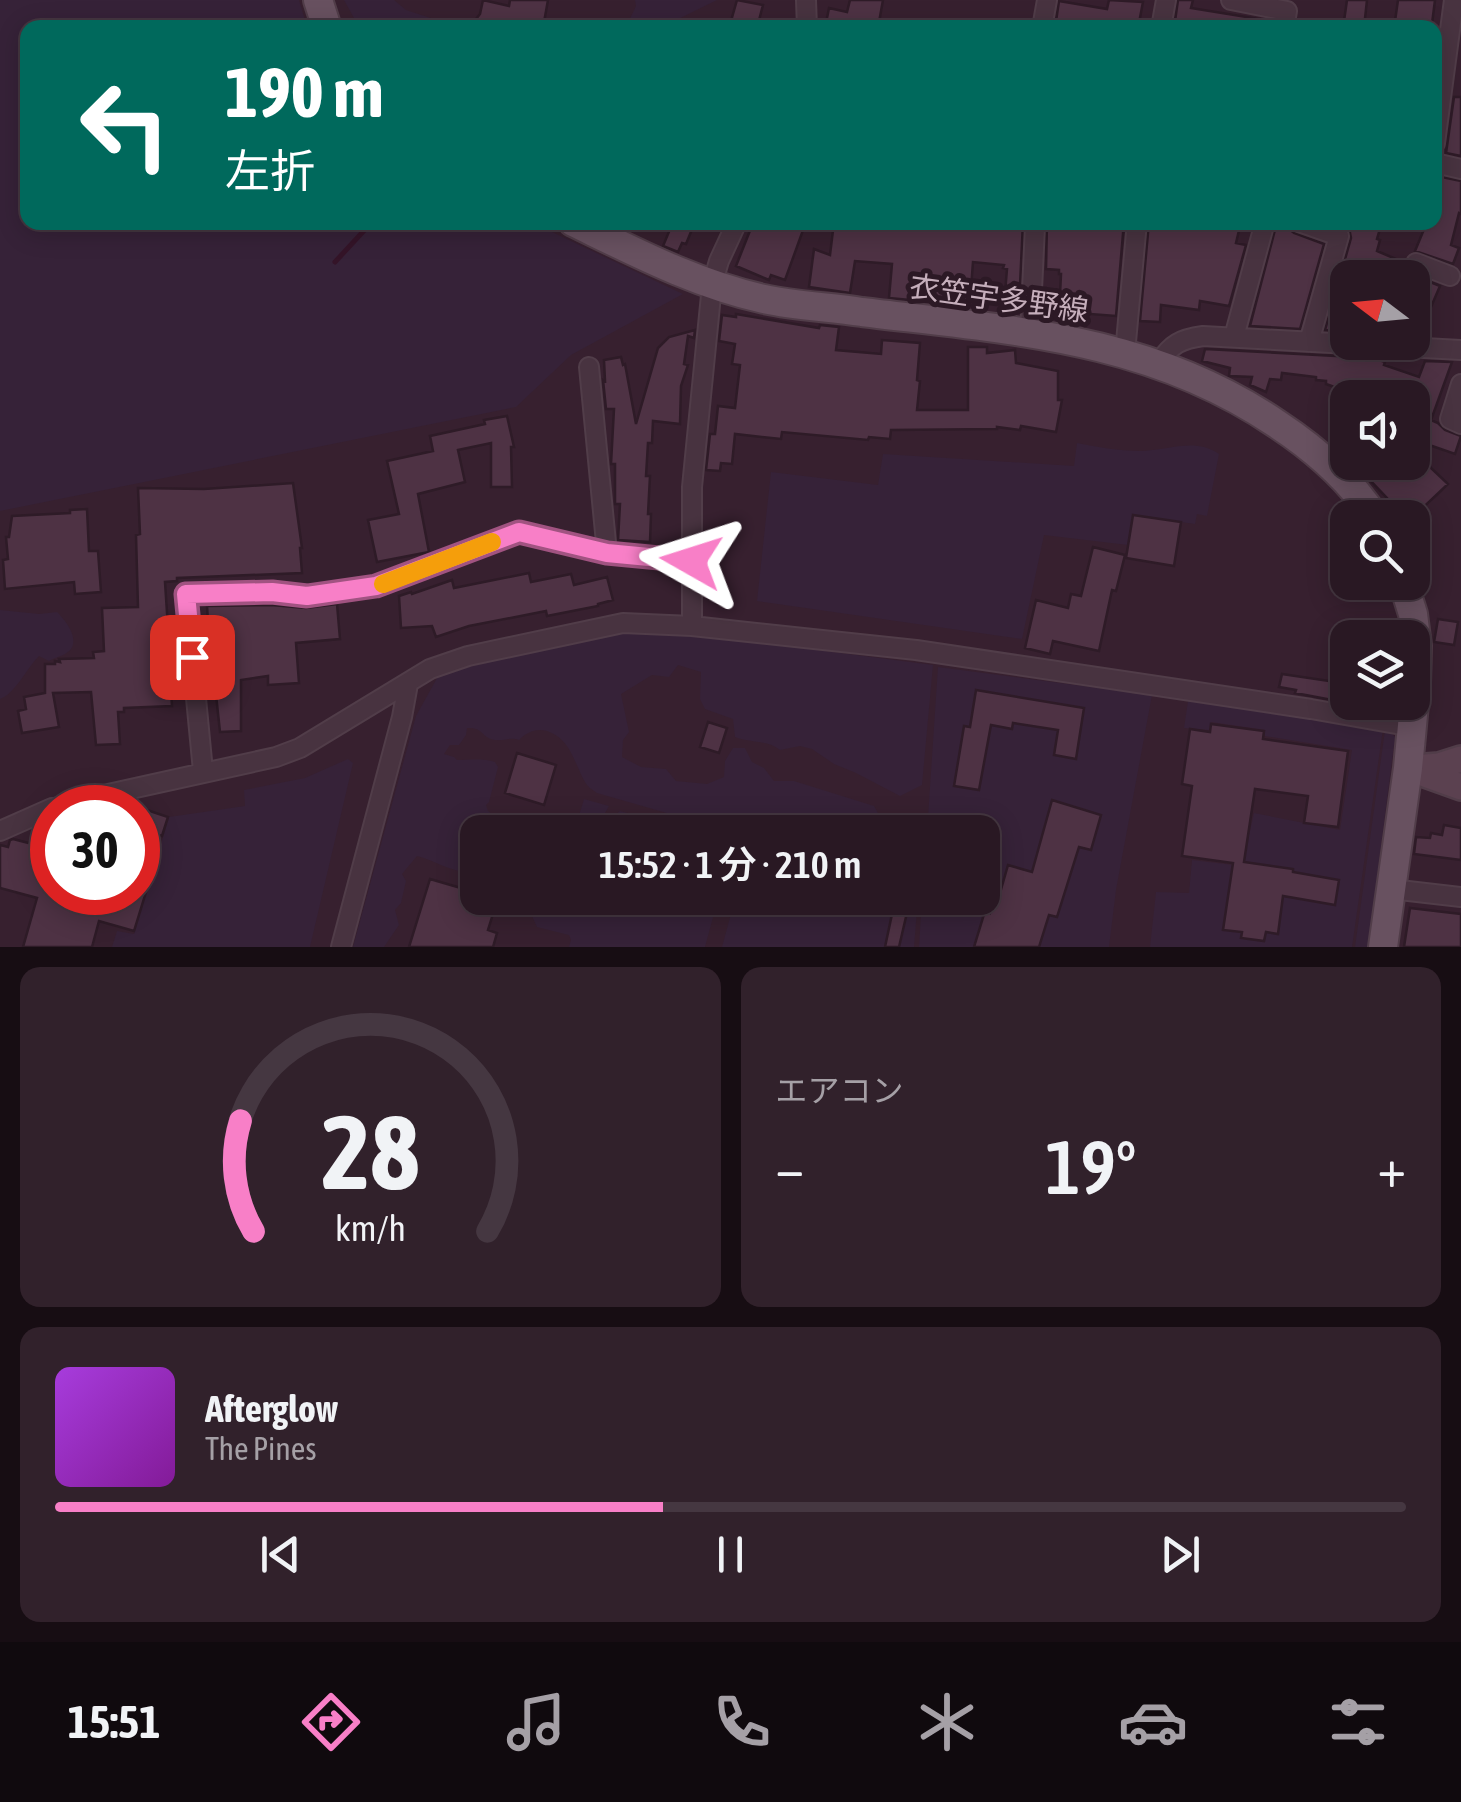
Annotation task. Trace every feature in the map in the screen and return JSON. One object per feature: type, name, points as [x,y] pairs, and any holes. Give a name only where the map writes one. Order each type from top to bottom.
[{"type":"main road","name":"衣笠宇多野線","points":[[592,230],[712,285],[767,300],[1030,333],[1159,363],[1231,396],[1304,442],[1341,474],[1361,500]]},
{"type":"main road","points":[[1383,947],[1413,727],[1417,646],[1409,600]]},
{"type":"main road","points":[[1408,768],[1439,766],[1461,759]]},
{"type":"main road","points":[[1408,768],[1461,786]]},
{"type":"street","points":[[1231,0],[1290,13]]},
{"type":"street","points":[[1442,102],[1456,20],[1454,0]]},
{"type":"street","points":[[692,626],[692,487],[712,285],[733,230]]},
{"type":"street","points":[[1030,333],[1035,230]]},
{"type":"street","points":[[1126,353],[1135,230]]},
{"type":"street","points":[[1234,337],[1264,230]]},
{"type":"street","points":[[1309,342],[1339,236],[1322,230]]},
{"type":"street","points":[[1430,268],[1450,276]]},
{"type":"street","points":[[1159,363],[1169,347],[1183,338],[1330,343]]},
{"type":"street","points":[[1430,348],[1461,350]]},
{"type":"street","points":[[589,367],[607,553]]},
{"type":"street","points":[[1461,384],[1450,419],[1461,424]]},
{"type":"street","points":[[203,772],[186,594],[272,592],[307,596],[376,586],[519,532],[607,553],[691,561]]},
{"type":"street","points":[[149,785],[276,757],[300,748],[430,669],[468,656],[623,623],[692,626],[951,655],[1413,727]]},
{"type":"street","points":[[340,947],[408,684]]},
{"type":"street","points":[[0,831],[30,818]]},
{"type":"street","points":[[1391,889],[1461,898]]},
{"type":"shaded area","points":[[0,0],[299,0],[305,20],[20,20],[20,230],[548,230],[683,294],[571,355],[516,407],[0,511]]},
{"type":"shaded area","points":[[344,0],[394,0],[406,10],[437,20],[355,20]]},
{"type":"shaded area","points":[[635,0],[717,0],[676,20],[629,20]]},
{"type":"shaded area","points":[[1077,443],[1132,451],[1200,446],[1219,454],[1207,516],[1197,514],[1195,524],[1133,515],[1128,545],[1044,535],[1022,639],[757,601],[771,472],[878,485],[883,454],[1074,466]]},
{"type":"shaded area","points":[[0,610],[57,612],[72,634],[73,644],[49,661],[39,656],[16,686],[0,699]]},
{"type":"shaded area","points":[[622,629],[688,633],[933,665],[922,785],[900,796],[812,749],[800,746],[780,750],[735,737],[733,719],[705,709],[700,699],[701,672],[678,665],[669,677],[652,675],[621,694],[629,732],[623,740],[622,757],[641,767],[666,769],[676,781],[707,784],[724,777],[725,761],[733,748],[745,748],[752,762],[764,768],[774,781],[794,781],[874,806],[879,815],[674,815],[597,793],[585,782],[567,746],[547,731],[532,731],[519,740],[498,740],[467,728],[459,745],[450,745],[444,754],[457,760],[495,762],[498,767],[486,805],[494,815],[460,815],[460,870],[417,856],[402,874],[406,881],[401,903],[395,910],[399,925],[384,947],[353,947],[416,716],[441,671]]},
{"type":"shaded area","points":[[938,667],[1152,695],[1109,947],[919,947],[921,915],[1000,915],[1000,815],[928,815]]},
{"type":"shaded area","points":[[1188,701],[1383,729],[1352,947],[1150,947],[1156,892],[1189,893],[1192,860],[1242,866],[1254,813],[1340,830],[1352,750],[1265,736],[1265,730],[1211,722],[1210,730],[1184,728]]},
{"type":"shaded area","points":[[1385,730],[1395,737],[1368,947],[1355,947]]},
{"type":"shaded area","points":[[348,759],[353,763],[310,947],[112,947],[117,931],[134,934],[140,915],[160,915],[160,847],[169,817],[245,806],[244,790],[305,778]]},
{"type":"shaded area","points":[[584,799],[609,806],[604,815],[579,815]]},
{"type":"shaded area","points":[[714,915],[705,947],[569,947],[569,935],[537,927],[532,916]]},
{"type":"shaded area","points":[[731,915],[917,915],[914,947],[722,947]]},
{"type":"building","points":[[483,0],[509,6],[510,0],[548,0],[544,20],[475,20]]},
{"type":"building","points":[[737,0],[763,5],[759,20],[731,20]]},
{"type":"building","points":[[850,0],[883,0],[879,20],[827,20],[829,8],[847,12]]},
{"type":"building","points":[[1109,0],[1143,2],[1140,20],[1056,20],[1059,1],[1107,9]]},
{"type":"building","points":[[1178,0],[1193,0],[1191,8],[1259,19],[1259,20],[1175,20]]},
{"type":"building","points":[[1347,0],[1367,0],[1365,20],[1344,20]]},
{"type":"building","points":[[1398,0],[1435,0],[1432,20],[1395,20]]},
{"type":"building","points":[[1454,97],[1461,97],[1461,156],[1446,153]]},
{"type":"building","points":[[1442,177],[1461,181],[1461,214],[1451,245],[1459,248],[1453,264],[1415,251],[1424,230],[1442,230]]},
{"type":"building","points":[[670,230],[692,230],[678,252],[663,246]]},
{"type":"building","points":[[750,230],[803,230],[785,280],[771,275],[769,280],[736,266]]},
{"type":"building","points":[[833,230],[1023,230],[1019,306],[1004,305],[1004,265],[973,262],[970,302],[963,301],[963,305],[889,298],[892,264],[855,261],[850,293],[809,287],[814,249],[830,255]]},
{"type":"building","points":[[1047,230],[1123,230],[1116,316],[1059,315],[1061,274],[1059,270],[1046,269]]},
{"type":"building","points":[[1148,230],[1239,230],[1236,243],[1246,245],[1229,306],[1200,301],[1199,310],[1161,305],[1160,322],[1140,321]]},
{"type":"building","points":[[1275,230],[1290,230],[1324,244],[1300,329],[1250,326]]},
{"type":"building","points":[[1349,230],[1380,230],[1377,251],[1398,260],[1345,260]]},
{"type":"building","points":[[1430,282],[1440,286],[1430,309]]},
{"type":"building","points":[[722,315],[819,328],[839,327],[836,350],[881,354],[882,340],[920,343],[917,410],[968,410],[968,347],[987,347],[987,353],[1015,350],[1016,363],[1058,371],[1058,400],[1062,400],[1056,432],[1021,426],[1020,430],[891,430],[890,439],[868,440],[782,432],[781,439],[735,434],[732,464],[721,463],[720,471],[706,470],[718,406],[735,408],[740,365],[732,364],[735,344],[719,341]]},
{"type":"building","points":[[695,330],[694,338],[688,336],[680,424],[653,421],[652,443],[648,443],[650,542],[618,540],[620,504],[615,504],[615,464],[611,464],[614,409],[606,409],[604,360],[621,357],[625,364],[636,424],[658,348],[669,337]]},
{"type":"building","points":[[1205,349],[1330,356],[1330,360],[1380,360],[1419,377],[1425,361],[1452,362],[1431,420],[1461,436],[1455,454],[1430,445],[1430,380],[1330,380],[1330,385],[1316,377],[1282,373],[1281,380],[1270,379],[1266,392],[1250,385],[1252,377],[1229,376],[1230,368],[1202,361]]},
{"type":"building","points":[[507,416],[514,447],[512,487],[491,487],[491,443],[458,450],[465,482],[418,494],[429,552],[377,562],[368,520],[399,514],[387,461],[433,451],[430,436]]},
{"type":"building","points":[[1430,467],[1448,484],[1430,501],[1389,500],[1370,480],[1430,480]]},
{"type":"building","points":[[293,483],[302,573],[177,578],[165,582],[172,706],[124,708],[124,712],[118,712],[120,744],[96,745],[91,692],[53,693],[59,727],[22,733],[18,711],[26,709],[24,697],[45,693],[45,664],[55,664],[59,659],[94,658],[93,652],[104,651],[102,608],[138,607],[138,488],[204,489]]},
{"type":"building","points":[[87,509],[89,551],[98,551],[101,592],[75,594],[74,582],[5,589],[3,560],[8,559],[6,537],[12,516]]},
{"type":"building","points":[[1133,515],[1181,522],[1174,566],[1126,558]]},
{"type":"building","points":[[704,533],[720,534],[718,556],[704,555]]},
{"type":"building","points":[[1093,547],[1125,555],[1116,591],[1112,590],[1099,651],[1053,641],[1050,654],[1025,648],[1036,600],[1068,608],[1071,594],[1081,596]]},
{"type":"building","points":[[529,573],[531,582],[571,574],[574,585],[607,577],[613,600],[547,616],[546,611],[469,626],[436,637],[432,626],[401,628],[399,596],[452,580],[454,588]]},
{"type":"building","points":[[337,604],[340,639],[296,643],[299,683],[268,685],[268,676],[241,680],[241,731],[220,732],[212,643],[203,644],[201,622],[208,621],[207,606],[306,608]]},
{"type":"building","points":[[1438,619],[1458,622],[1454,645],[1434,642]]},
{"type":"building","points":[[1282,674],[1330,681],[1330,700],[1295,693],[1296,690],[1279,687]]},
{"type":"building","points":[[976,690],[1084,708],[1076,759],[1054,755],[1058,730],[1013,723],[1012,729],[991,725],[979,790],[954,786],[964,726],[970,727]]},
{"type":"building","points":[[708,722],[727,728],[719,753],[700,747]]},
{"type":"building","points":[[1211,724],[1264,731],[1263,739],[1348,751],[1338,827],[1304,823],[1308,796],[1255,789],[1244,862],[1339,880],[1335,905],[1283,896],[1278,934],[1266,932],[1264,941],[1241,938],[1242,932],[1223,930],[1233,863],[1182,856],[1192,786],[1182,784],[1190,729],[1210,732]]},
{"type":"building","points":[[517,753],[556,765],[544,805],[505,793]]},
{"type":"building","points":[[1052,800],[1101,815],[1091,850],[1079,847],[1057,917],[1049,915],[1039,947],[974,947],[984,915],[1000,915],[1000,893],[1008,865],[1032,872]]},
{"type":"building","points":[[160,814],[168,817],[160,835]]},
{"type":"building","points":[[1444,825],[1461,828],[1461,860],[1414,854],[1416,837],[1442,835]]},
{"type":"building","points":[[10,840],[30,843],[30,896],[0,888],[0,845],[8,847]]},
{"type":"building","points":[[430,879],[460,888],[460,915],[493,915],[488,930],[497,933],[493,947],[409,947]]},
{"type":"building","points":[[1410,908],[1461,914],[1461,947],[1404,947]]},
{"type":"building","points":[[32,915],[139,915],[134,931],[99,921],[92,947],[23,947]]},
{"type":"building","points":[[892,915],[906,915],[899,947],[885,947]]},
{"type":"waterway","points":[[335,262],[365,230]]},
{"type":"slow traffic","points":[[383,584],[492,542]]},
{"type":"route","points":[[192,657],[186,594],[272,592],[307,596],[376,586],[519,532],[607,553],[691,561]]}]
